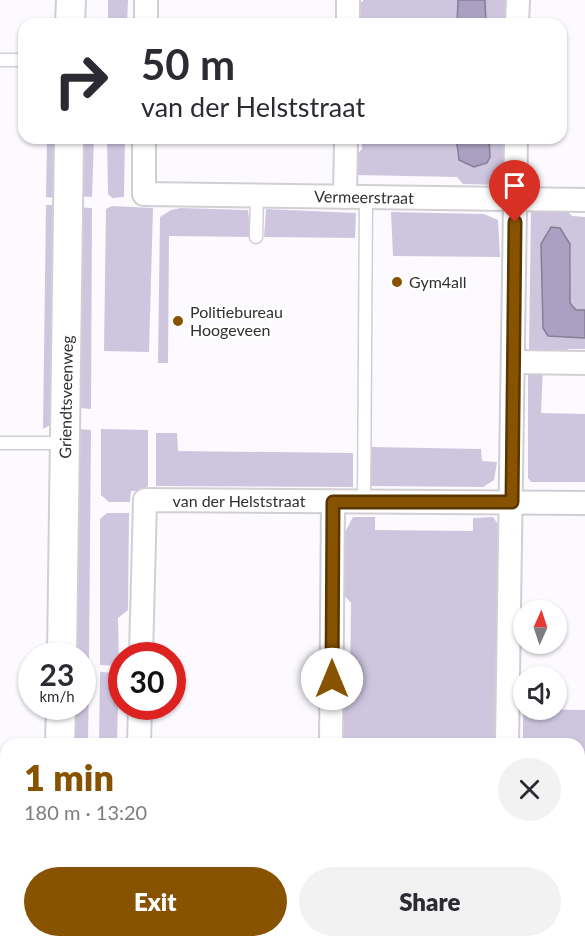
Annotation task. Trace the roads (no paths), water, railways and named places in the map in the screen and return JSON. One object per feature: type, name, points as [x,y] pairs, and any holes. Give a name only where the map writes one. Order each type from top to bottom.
[{"type":"street","points":[[70,0],[70,18]]},
{"type":"street","points":[[146,0],[146,18]]},
{"type":"street","points":[[348,0],[348,18]]},
{"type":"street","points":[[517,18],[518,0]]},
{"type":"street","name":"Griendtsveenweg","points":[[62,642],[69,144]]},
{"type":"street","name":"Vermeerstraat","points":[[144,144],[144,194],[585,200]]},
{"type":"street","points":[[347,144],[355,197]]},
{"type":"street","points":[[507,738],[516,144]]},
{"type":"street","points":[[514,362],[585,363]]},
{"type":"street","name":"van der Helststraat","points":[[141,642],[145,500],[585,503]]},
{"type":"street","points":[[331,738],[333,502]]},
{"type":"street","points":[[60,738],[61,720]]},
{"type":"street","points":[[139,738],[140,720]]},
{"type":"lane","points":[[0,60],[18,60]]},
{"type":"lane","points":[[256,196],[256,237]]},
{"type":"lane","points":[[355,197],[364,502]]},
{"type":"lane","points":[[0,443],[65,443]]},
{"type":"place","name":"Gym4all","points":[[397,282]]},
{"type":"place","name":"Politiebureau Hoogeveen","points":[[178,321]]}]
